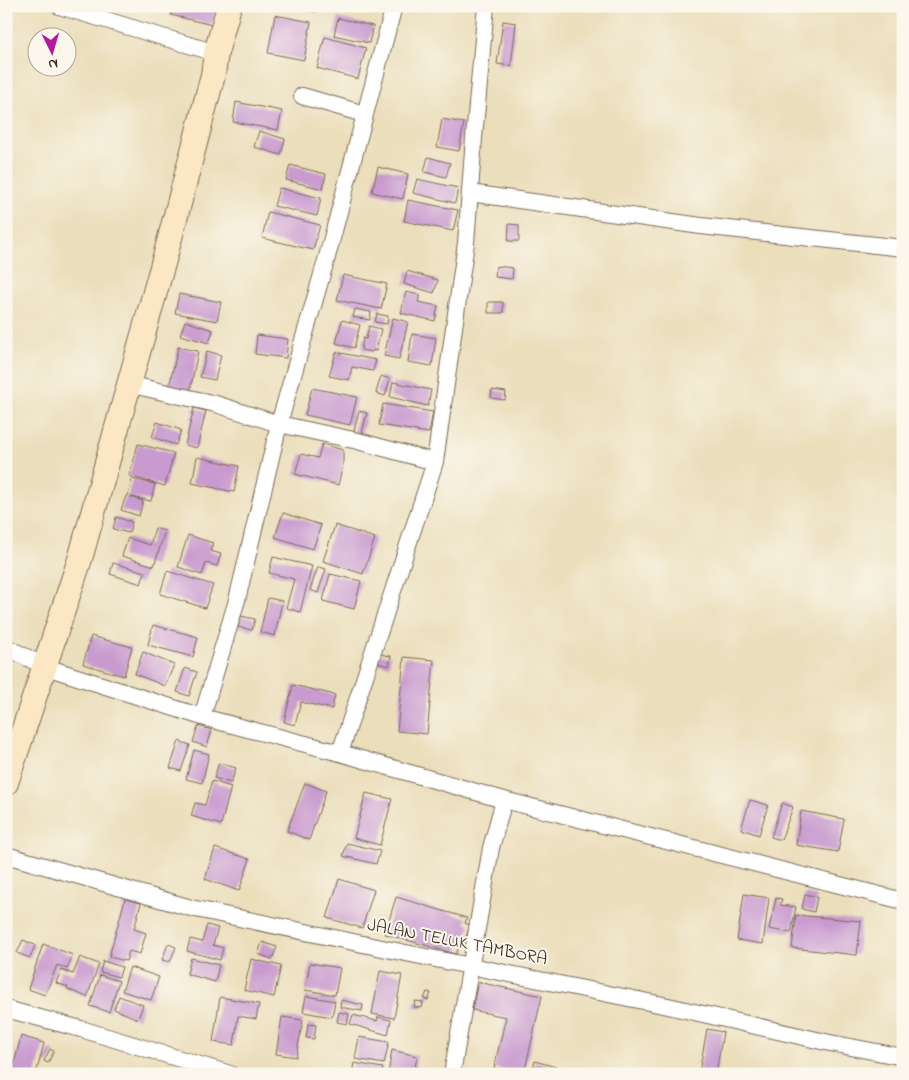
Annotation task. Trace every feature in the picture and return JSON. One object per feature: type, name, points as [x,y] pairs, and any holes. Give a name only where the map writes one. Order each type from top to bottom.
[{"type":"street","points":[[59,6],[216,53]]},
{"type":"street","points":[[6,783],[46,667],[80,559],[171,234],[213,75],[216,53],[229,6]]},
{"type":"street","points":[[202,717],[237,600],[279,424],[327,257],[394,6]]},
{"type":"street","points":[[340,753],[436,462],[466,243],[486,6]]},
{"type":"street","points":[[302,96],[364,114]]},
{"type":"street","points":[[470,194],[701,226],[903,248]]},
{"type":"street","points":[[128,384],[216,404],[279,424],[358,441],[436,462]]},
{"type":"street","points":[[6,647],[46,667],[202,717],[340,753],[504,800],[903,901]]},
{"type":"street","points":[[452,1074],[491,848],[504,800]]},
{"type":"street","name":"JALAN TELUK TAMBORA","points":[[6,855],[191,908],[668,1006],[830,1043],[903,1057]]},
{"type":"street","points":[[6,1009],[81,1029],[230,1074]]},
{"type":"building","points":[[173,6],[217,6],[212,25],[171,15]]},
{"type":"building","points":[[292,6],[316,6],[315,12]]},
{"type":"building","points":[[275,15],[311,22],[304,60],[268,53]]},
{"type":"building","points":[[338,18],[373,26],[369,43],[334,35]]},
{"type":"building","points":[[503,21],[516,23],[511,66],[497,64]]},
{"type":"building","points":[[325,37],[366,48],[358,79],[317,68]]},
{"type":"building","points":[[236,102],[282,111],[278,130],[233,122]]},
{"type":"building","points":[[442,119],[464,123],[459,151],[437,147]]},
{"type":"building","points":[[259,131],[285,139],[281,155],[254,147]]},
{"type":"building","points":[[428,157],[450,163],[446,177],[424,172]]},
{"type":"building","points":[[290,165],[326,174],[323,189],[286,180]]},
{"type":"building","points":[[378,167],[408,174],[403,199],[372,192]]},
{"type":"building","points":[[417,179],[458,188],[455,203],[413,193]]},
{"type":"building","points":[[279,188],[321,198],[317,216],[274,206]]},
{"type":"building","points":[[408,200],[458,210],[453,231],[404,221]]},
{"type":"building","points":[[268,212],[320,225],[313,250],[262,238]]},
{"type":"building","points":[[509,224],[519,225],[519,241],[508,241]]},
{"type":"building","points":[[496,266],[513,268],[512,279],[495,277]]},
{"type":"building","points":[[407,271],[438,280],[434,293],[404,284]]},
{"type":"building","points":[[343,275],[387,284],[381,309],[337,300]]},
{"type":"building","points":[[406,292],[420,295],[418,302],[438,306],[435,321],[401,313]]},
{"type":"building","points":[[179,294],[221,302],[217,321],[175,313]]},
{"type":"building","points":[[488,302],[503,302],[503,313],[488,313]]},
{"type":"building","points":[[355,309],[371,312],[370,320],[353,317]]},
{"type":"building","points":[[377,314],[388,316],[387,324],[375,322]]},
{"type":"building","points":[[393,318],[408,322],[399,359],[384,356]]},
{"type":"building","points":[[342,320],[360,325],[354,348],[336,343]]},
{"type":"building","points":[[185,321],[213,330],[209,343],[180,335]]},
{"type":"building","points":[[369,326],[381,329],[376,351],[373,350],[372,352],[361,350],[363,338],[366,339]]},
{"type":"building","points":[[412,334],[436,338],[432,366],[408,362]]},
{"type":"building","points":[[257,335],[288,339],[286,358],[255,354]]},
{"type":"building","points":[[178,347],[198,351],[190,391],[169,387]]},
{"type":"building","points":[[207,351],[221,355],[215,380],[200,377]]},
{"type":"building","points":[[336,352],[376,360],[373,371],[352,367],[349,380],[329,376]]},
{"type":"building","points":[[381,376],[390,379],[385,396],[376,393]]},
{"type":"building","points":[[393,382],[431,390],[428,406],[390,397]]},
{"type":"building","points":[[312,388],[357,397],[350,425],[305,415]]},
{"type":"building","points":[[492,390],[506,392],[505,400],[491,398]]},
{"type":"building","points":[[383,404],[433,412],[429,433],[379,425]]},
{"type":"building","points":[[194,408],[206,411],[197,448],[185,445]]},
{"type":"building","points":[[359,411],[367,413],[361,437],[353,435]]},
{"type":"building","points":[[157,422],[181,430],[176,445],[152,437]]},
{"type":"building","points":[[138,444],[174,453],[165,486],[129,476]]},
{"type":"building","points":[[322,444],[343,450],[343,465],[338,485],[295,474],[301,454],[318,458]]},
{"type":"building","points":[[197,457],[239,466],[234,492],[192,483]]},
{"type":"building","points":[[132,479],[155,484],[151,501],[131,497],[143,501],[139,516],[121,510],[126,496],[128,496]]},
{"type":"building","points":[[283,513],[321,525],[313,549],[275,537]]},
{"type":"building","points":[[116,517],[132,522],[129,533],[113,529]]},
{"type":"building","points":[[335,525],[375,538],[363,574],[323,561]]},
{"type":"building","points":[[155,528],[165,531],[154,566],[122,556],[128,538],[150,545]]},
{"type":"building","points":[[188,535],[213,543],[210,551],[221,554],[217,566],[206,563],[202,575],[178,567]]},
{"type":"building","points":[[273,557],[312,566],[300,612],[286,608],[294,579],[269,573]]},
{"type":"building","points":[[113,563],[145,572],[141,584],[110,574]]},
{"type":"building","points":[[318,567],[326,569],[318,593],[310,590]]},
{"type":"building","points":[[167,571],[213,585],[205,608],[160,594]]},
{"type":"building","points":[[330,574],[361,581],[354,609],[323,601]]},
{"type":"building","points":[[268,598],[282,601],[275,636],[260,632]]},
{"type":"building","points":[[241,616],[255,619],[252,630],[238,627]]},
{"type":"building","points":[[153,625],[198,637],[193,657],[148,645]]},
{"type":"building","points":[[91,636],[132,647],[124,676],[83,664]]},
{"type":"building","points":[[143,652],[174,665],[165,686],[135,674]]},
{"type":"building","points":[[379,654],[391,656],[389,666],[377,663]]},
{"type":"building","points":[[404,657],[434,660],[427,734],[397,731]]},
{"type":"building","points":[[185,668],[197,672],[189,696],[177,692]]},
{"type":"building","points":[[293,685],[335,695],[332,709],[301,702],[295,725],[284,722]]},
{"type":"building","points":[[198,726],[212,730],[207,747],[193,742]]},
{"type":"building","points":[[179,741],[190,745],[181,771],[170,768]]},
{"type":"building","points":[[194,750],[209,754],[202,783],[186,779]]},
{"type":"building","points":[[219,763],[236,768],[231,783],[214,778]]},
{"type":"building","points":[[212,781],[231,787],[221,825],[191,816],[195,803],[205,805]]},
{"type":"building","points":[[305,783],[326,791],[309,840],[287,831]]},
{"type":"building","points":[[366,793],[392,799],[380,845],[354,838]]},
{"type":"building","points":[[750,800],[768,805],[759,835],[741,829]]},
{"type":"building","points":[[782,803],[793,807],[781,840],[771,837]]},
{"type":"building","points":[[801,811],[844,819],[838,852],[796,845]]},
{"type":"building","points":[[347,843],[380,851],[376,864],[343,856]]},
{"type":"building","points":[[215,848],[250,859],[239,891],[205,879]]},
{"type":"building","points":[[339,879],[374,890],[362,928],[327,918]]},
{"type":"building","points":[[744,894],[769,898],[763,944],[737,940]]},
{"type":"building","points":[[805,894],[817,897],[814,912],[802,909]]},
{"type":"building","points":[[396,897],[467,918],[465,923],[470,925],[463,947],[459,946],[456,954],[385,934]]},
{"type":"building","points":[[776,898],[782,899],[780,905],[796,907],[791,933],[769,929]]},
{"type":"building","points":[[125,899],[141,903],[134,929],[146,933],[140,954],[129,951],[126,961],[109,957]]},
{"type":"building","points":[[796,915],[861,921],[857,955],[792,948]]},
{"type":"building","points":[[207,925],[218,928],[213,945],[223,948],[220,960],[187,951],[190,939],[202,942]]},
{"type":"building","points":[[6,933],[11,935],[7,948],[6,948]]},
{"type":"building","points":[[23,940],[35,945],[30,958],[17,953]]},
{"type":"building","points":[[262,942],[277,947],[272,959],[258,954]]},
{"type":"building","points":[[43,944],[73,955],[67,969],[57,965],[45,995],[28,989]]},
{"type":"building","points":[[168,944],[176,947],[170,962],[162,960]]},
{"type":"building","points":[[80,957],[99,964],[87,997],[56,983],[61,970],[73,974]]},
{"type":"building","points":[[191,958],[219,965],[215,982],[187,974]]},
{"type":"building","points":[[251,959],[281,966],[274,997],[244,990]]},
{"type":"building","points":[[103,961],[122,967],[119,977],[100,972]]},
{"type":"building","points":[[310,963],[340,968],[335,995],[305,990]]},
{"type":"building","points":[[130,967],[159,977],[151,1000],[122,991]]},
{"type":"building","points":[[380,971],[402,975],[394,1018],[372,1014]]},
{"type":"building","points":[[100,975],[119,981],[109,1012],[90,1006]]},
{"type":"building","points":[[478,982],[542,996],[524,1074],[494,1068],[506,1017],[472,1010]]},
{"type":"building","points":[[427,992],[431,993],[428,1000],[424,999]]},
{"type":"building","points":[[119,996],[143,1005],[138,1019],[114,1009]]},
{"type":"building","points":[[306,996],[335,1001],[332,1017],[303,1012]]},
{"type":"building","points":[[220,997],[259,1004],[256,1019],[238,1016],[234,1045],[213,1042]]},
{"type":"building","points":[[341,1000],[363,1005],[362,1011],[340,1007]]},
{"type":"building","points":[[415,1001],[423,1002],[422,1008],[414,1007]]},
{"type":"building","points":[[339,1012],[349,1014],[347,1024],[337,1022]]},
{"type":"building","points":[[353,1015],[377,1021],[378,1017],[391,1020],[388,1035],[350,1024]]},
{"type":"building","points":[[282,1017],[303,1020],[296,1057],[276,1054]]},
{"type":"building","points":[[308,1024],[316,1025],[314,1039],[306,1038]]},
{"type":"building","points":[[707,1029],[723,1032],[716,1074],[699,1073]]},
{"type":"building","points":[[21,1036],[44,1043],[36,1074],[12,1072]]},
{"type":"building","points":[[359,1037],[389,1042],[384,1064],[355,1059]]},
{"type":"building","points":[[50,1049],[54,1051],[48,1063],[44,1061]]},
{"type":"building","points":[[392,1050],[417,1056],[414,1074],[388,1074]]},
{"type":"building","points":[[535,1061],[566,1070],[565,1074],[532,1074]]},
{"type":"building","points":[[354,1063],[383,1068],[382,1074],[352,1074]]}]
